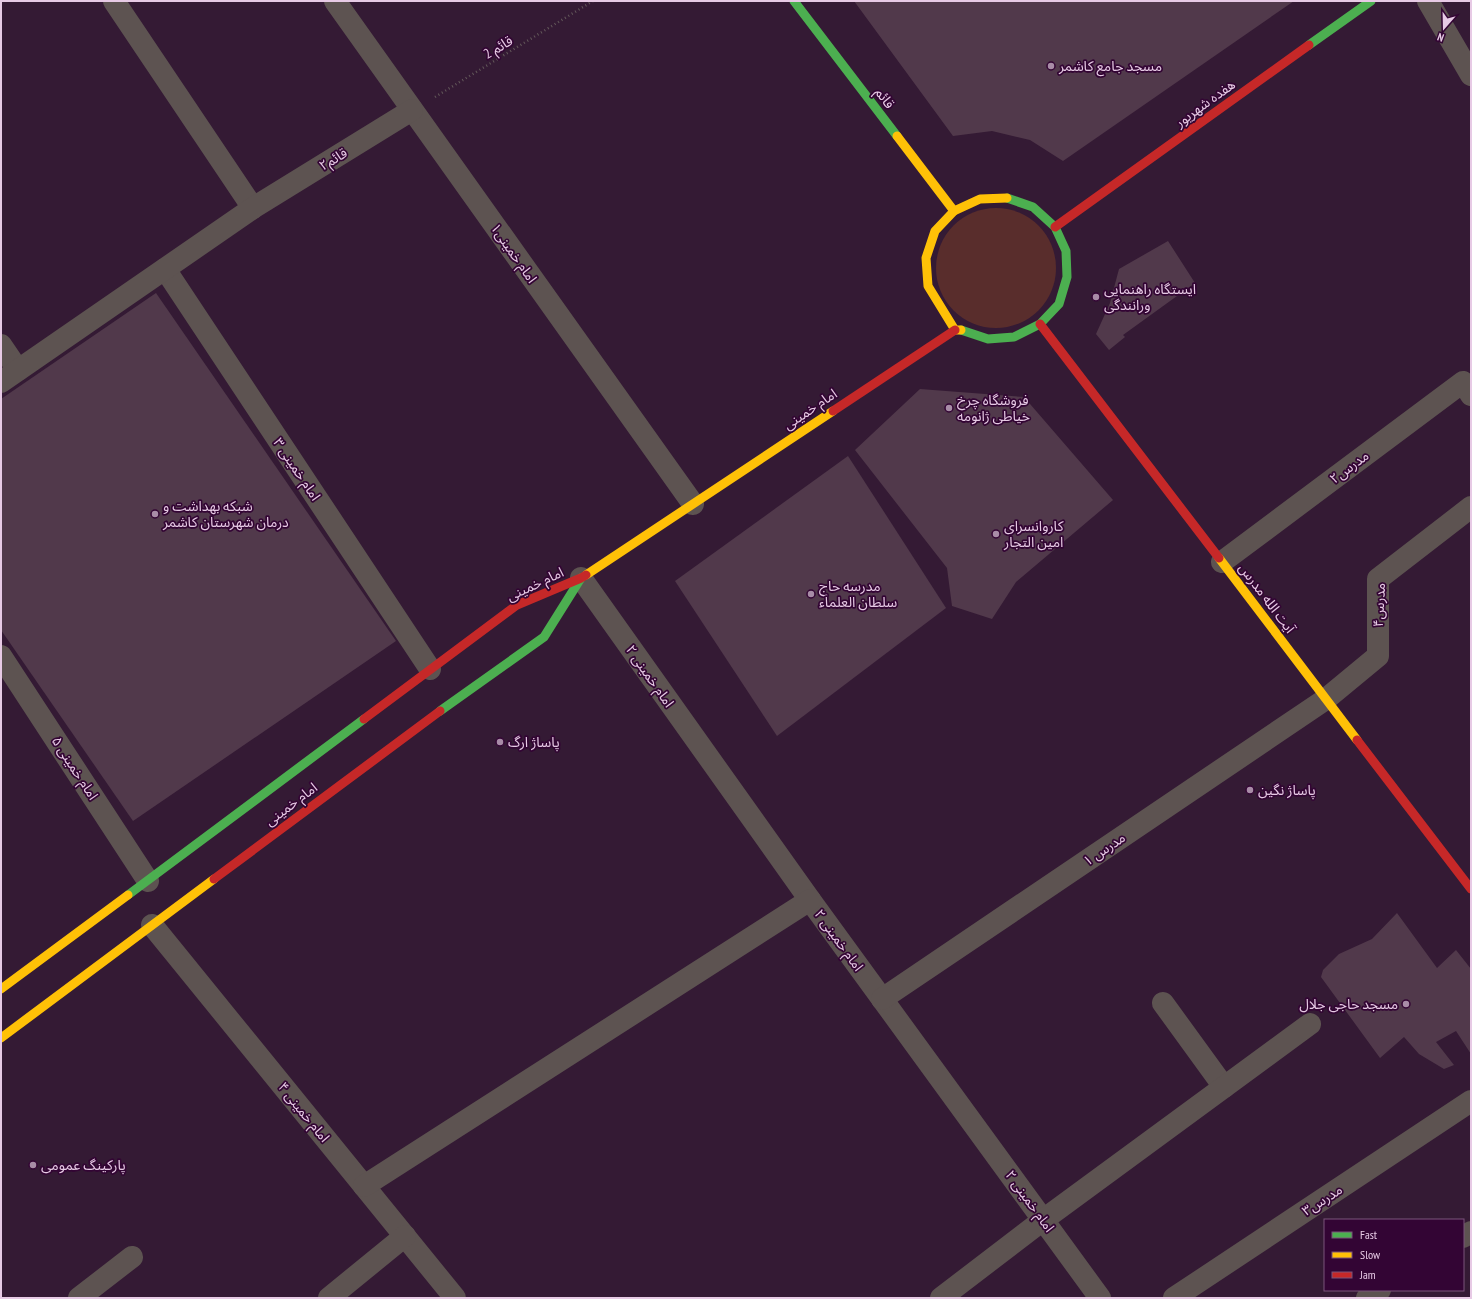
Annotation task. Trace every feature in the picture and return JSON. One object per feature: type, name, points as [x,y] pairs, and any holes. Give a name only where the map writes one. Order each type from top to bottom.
[{"type":"main road","name":"قائم","points":[[794,1],[954,211]]},
{"type":"main road","name":"هفده شهریور","points":[[1055,227],[1371,1]]},
{"type":"main road","points":[[1007,198],[1033,207],[1055,227],[1066,251],[1068,277],[1059,304],[1040,324],[1014,337],[988,338],[962,330],[955,330],[928,286],[926,258],[935,231],[954,211],[980,199],[1007,198]]},
{"type":"main road","name":"آیت الله مدرس","points":[[1040,324],[1471,889]]},
{"type":"main road","name":"امام خمینی","points":[[1,989],[517,605],[581,578],[955,330]]},
{"type":"main road","name":"امام خمینی","points":[[1,1038],[455,700],[544,637],[581,578]]},
{"type":"street","points":[[114,1],[253,208]]},
{"type":"street","name":"امام خمینی۱","points":[[335,1],[693,504]]},
{"type":"street","points":[[1428,1],[1471,75]]},
{"type":"street","name":"قائم۲","points":[[9,376],[253,208],[412,110]]},
{"type":"street","name":"امام خمینی ۳","points":[[165,269],[430,669]]},
{"type":"street","points":[[1,345],[9,376]]},
{"type":"street","name":"مدرس۲","points":[[1222,562],[1463,382],[1471,395]]},
{"type":"street","name":"مدرس۴","points":[[1326,699],[1378,656],[1378,579],[1471,507]]},
{"type":"street","name":"امام خمینی ۲","points":[[581,578],[810,900],[1100,1298]]},
{"type":"street","name":"امام خمینی ۵","points":[[1,656],[148,881]]},
{"type":"street","name":"مدرس ۱","points":[[882,999],[1326,699]]},
{"type":"street","points":[[364,1186],[810,900]]},
{"type":"street","name":"امام خمینی ۴","points":[[152,925],[455,1298]]},
{"type":"street","points":[[1163,1003],[1224,1087]]},
{"type":"street","points":[[941,1298],[1043,1220],[1310,1024]]},
{"type":"street","name":"مدرس۳","points":[[1174,1298],[1471,1101]]},
{"type":"street","points":[[329,1298],[405,1236]]},
{"type":"street","points":[[79,1298],[132,1257]]},
{"type":"street","points":[[1367,1298],[1378,1291]]},
{"type":"path","name":"قائم 2","points":[[412,110],[593,1]]},
{"type":"shaded area","points":[[996,208],[1019,212],[1039,225],[1052,245],[1056,268],[1052,291],[1039,311],[1019,324],[996,328],[973,324],[953,311],[940,291],[936,268],[940,245],[953,225],[973,212]]},
{"type":"building","name":"مسجد جامع کاشمر","points":[[854,1],[1294,1],[1063,161],[1030,140],[992,131],[953,136]]},
{"type":"building","points":[[1168,241],[1195,283],[1123,335],[1125,337],[1109,350],[1096,334],[1110,303],[1119,269]]},
{"type":"building","name":"شبکه بهداشت و درمان شهرستان کاشمر","points":[[156,293],[396,641],[133,821],[1,630],[1,399]]},
{"type":"building","name":"کاروانسرای امین التجار","points":[[920,389],[1024,397],[1113,500],[1016,582],[992,619],[952,606],[947,568],[855,450]]},
{"type":"building","name":"مدرسه حاج سلطان العلماء","points":[[848,456],[946,608],[777,736],[675,581]]},
{"type":"building","name":"مسجد حاجی جلال","points":[[1397,913],[1437,968],[1456,950],[1471,969],[1471,1054],[1456,1031],[1436,1042],[1454,1065],[1444,1069],[1419,1054],[1404,1037],[1380,1058],[1321,977],[1323,970],[1339,954],[1372,939]]},
{"type":"traffic: fast","points":[[794,1],[897,136]]},
{"type":"traffic: fast","points":[[1309,45],[1371,1]]},
{"type":"traffic: fast","points":[[961,330],[988,339],[1014,337],[1040,324],[1059,304],[1067,277],[1066,251],[1055,227],[1033,207],[1007,198]]},
{"type":"traffic: fast","points":[[440,711],[544,637],[581,578]]},
{"type":"traffic: fast","points":[[128,895],[364,719]]},
{"type":"traffic: slow","points":[[897,136],[954,211]]},
{"type":"traffic: slow","points":[[961,330],[955,330],[928,286],[926,258],[935,231],[954,211],[980,199],[1007,198]]},
{"type":"traffic: slow","points":[[586,575],[833,411]]},
{"type":"traffic: slow","points":[[1219,558],[1357,740]]},
{"type":"traffic: slow","points":[[1,1038],[214,879]]},
{"type":"traffic: slow","points":[[1,989],[128,895]]},
{"type":"traffic: jam","points":[[1055,227],[1309,45]]},
{"type":"traffic: jam","points":[[1040,324],[1219,558]]},
{"type":"traffic: jam","points":[[833,411],[955,330]]},
{"type":"traffic: jam","points":[[364,719],[517,605],[586,575]]},
{"type":"traffic: jam","points":[[214,879],[440,711]]},
{"type":"traffic: jam","points":[[1357,740],[1471,889]]},
{"type":"place","name":"مسجد جامع کاشمر","points":[[1051,66]]},
{"type":"place","name":"ایستگاه راهنمایی ورانندگی","points":[[1096,297]]},
{"type":"place","name":"فروشگاه چرخ خیاطی ژانومه","points":[[949,408]]},
{"type":"place","name":"شبکه بهداشت و درمان شهرستان کاشمر","points":[[155,514]]},
{"type":"place","name":"کاروانسرای امین التجار","points":[[996,534]]},
{"type":"place","name":"مدرسه حاج سلطان العلماء","points":[[811,594]]},
{"type":"place","name":"پاساژ ارگ","points":[[500,742]]},
{"type":"place","name":"پاساژ نگین","points":[[1250,790]]},
{"type":"place","name":"مسجد حاجی جلال","points":[[1406,1004]]},
{"type":"place","name":"پارکینگ عمومی","points":[[33,1165]]}]
